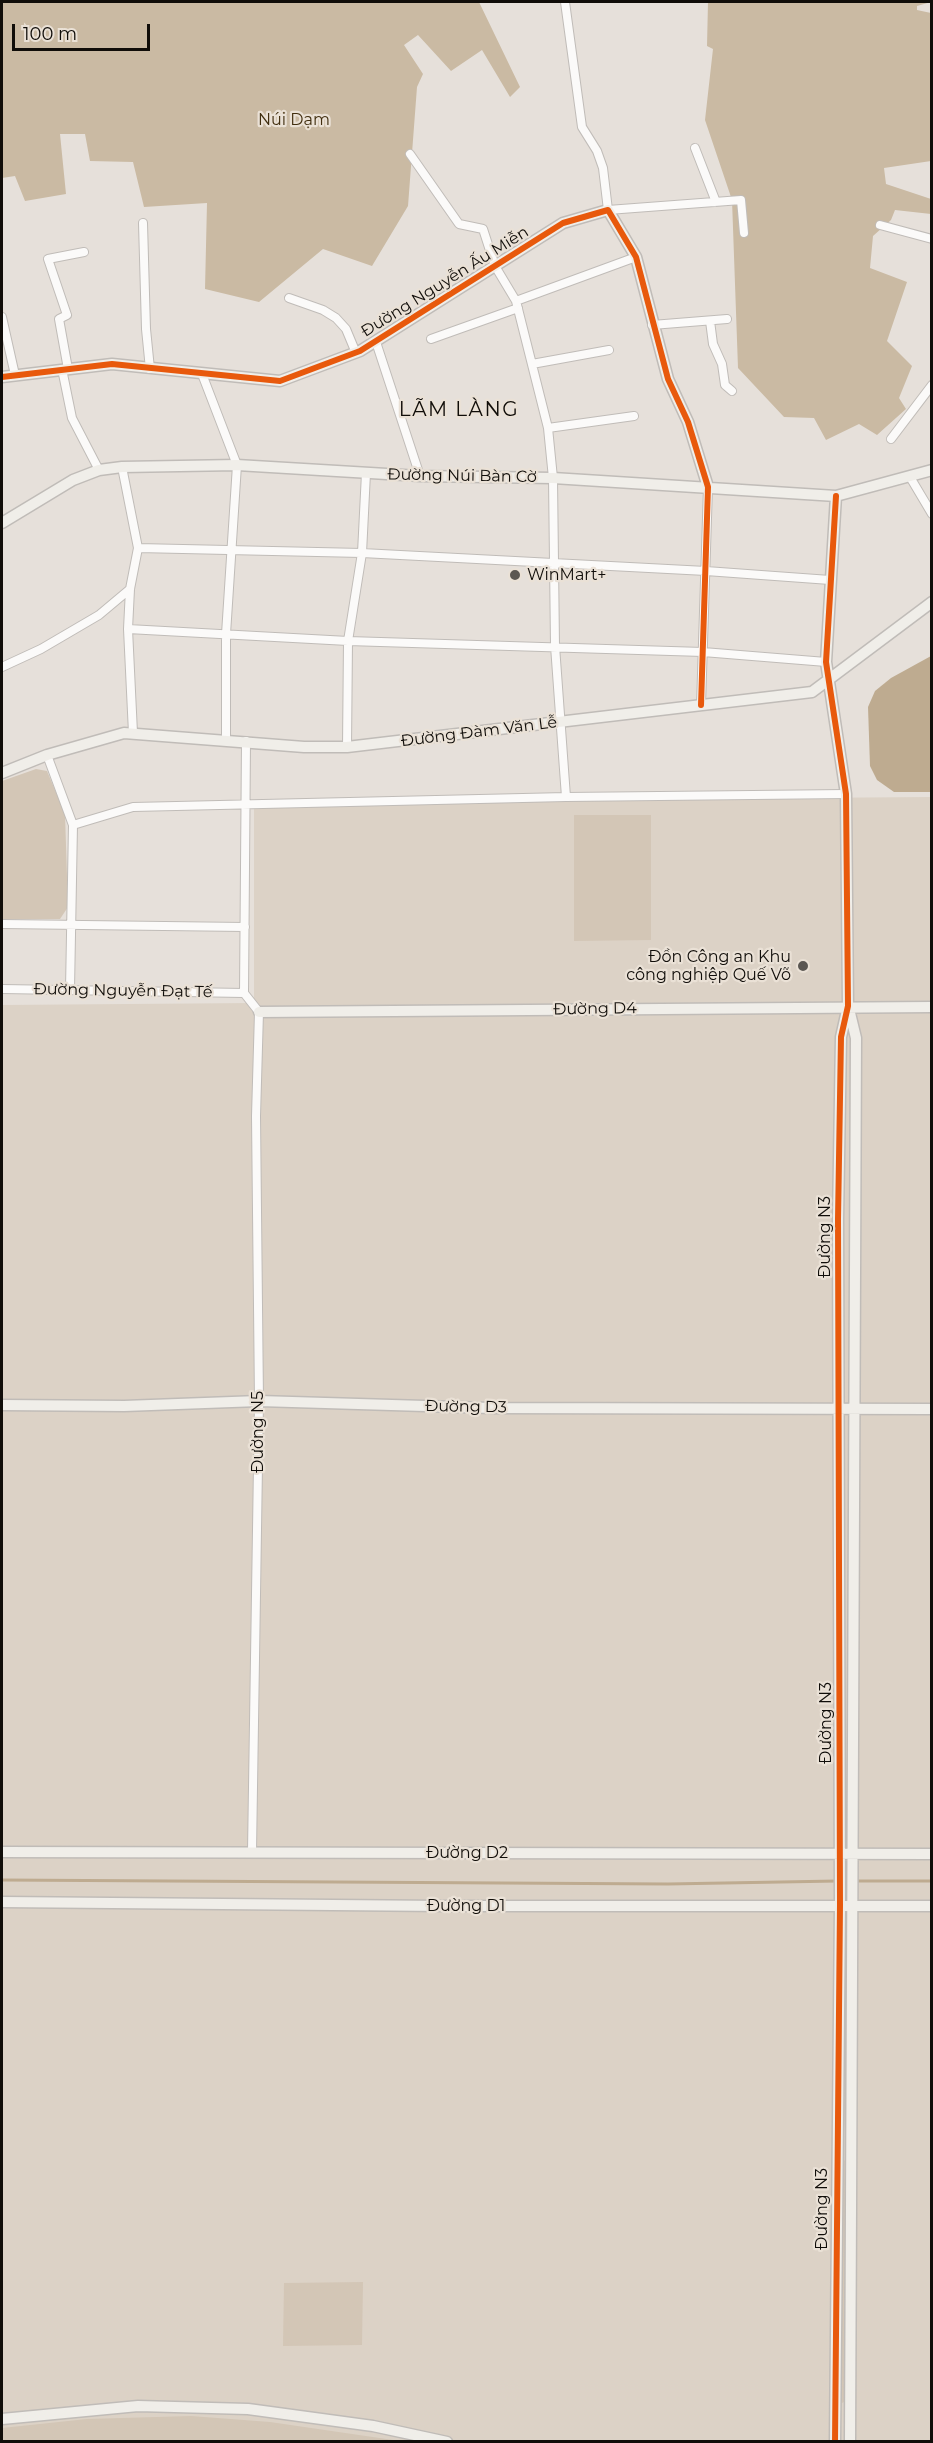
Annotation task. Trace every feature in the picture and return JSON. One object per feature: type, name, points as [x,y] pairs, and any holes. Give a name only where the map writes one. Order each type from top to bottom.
[{"type":"street","points":[[565,2],[582,128],[597,151],[603,168],[608,210],[636,257],[668,379],[688,422],[708,487],[701,705]]},
{"type":"street","points":[[695,148],[716,202]]},
{"type":"street","points":[[410,154],[459,224],[483,229],[495,266],[517,304],[548,428],[554,478],[555,646],[566,797]]},
{"type":"street","points":[[608,210],[741,200],[744,233]]},
{"type":"street","name":"Đường Nguyễn Ấu Miễn","points":[[2,378],[112,364],[280,381],[356,353],[563,223],[608,210]]},
{"type":"street","points":[[143,223],[146,328],[150,369]]},
{"type":"street","points":[[880,225],[932,239]]},
{"type":"street","points":[[84,252],[48,259],[67,315],[59,319],[72,418],[99,470]]},
{"type":"street","points":[[431,339],[636,257]]},
{"type":"street","points":[[289,298],[323,310],[336,318],[346,329],[356,353]]},
{"type":"street","points":[[2,317],[15,375]]},
{"type":"street","points":[[652,325],[727,319]]},
{"type":"street","points":[[710,321],[723,378],[732,391]]},
{"type":"street","points":[[376,342],[420,476]]},
{"type":"street","points":[[532,364],[609,350]]},
{"type":"street","points":[[202,374],[237,465],[226,634],[226,739]]},
{"type":"street","points":[[891,439],[932,386]]},
{"type":"street","points":[[548,428],[634,416]]},
{"type":"street","name":"Đường Núi Bàn Cờ","points":[[2,523],[52,491],[99,470],[122,467],[237,465],[420,476],[554,478],[836,496],[932,470]]},
{"type":"street","points":[[122,467],[138,548],[130,589],[128,629],[133,733]]},
{"type":"street","points":[[347,747],[348,640],[362,554],[366,473]]},
{"type":"street","points":[[910,477],[932,514]]},
{"type":"street","points":[[836,496],[826,662],[846,794],[848,1006]]},
{"type":"street","points":[[138,548],[362,554],[706,571],[830,580]]},
{"type":"street","points":[[2,667],[41,649],[99,615],[130,589]]},
{"type":"street","name":"Đường Đàm Văn Lễ","points":[[2,773],[112,735],[133,733],[304,747],[347,747],[812,692],[932,602]]},
{"type":"street","points":[[128,629],[348,640],[703,652],[826,662]]},
{"type":"street","points":[[246,741],[244,993],[259,1012]]},
{"type":"street","points":[[46,756],[74,825],[70,989]]},
{"type":"street","points":[[74,825],[133,807],[566,797],[846,794]]},
{"type":"street","points":[[2,924],[245,927]]},
{"type":"street","name":"Đường Nguyễn Đạt Tế","points":[[2,989],[244,993]]},
{"type":"street","name":"Đường N3","points":[[835,2442],[840,1901],[837,1407],[841,1037],[848,1006]]},
{"type":"street","name":"Đường N3","points":[[848,1006],[856,1038],[850,2442]]},
{"type":"street","name":"Đường D4","points":[[259,1012],[932,1007]]},
{"type":"street","name":"Đường N5","points":[[252,1851],[259,1401],[256,1116],[259,1012]]},
{"type":"street","name":"Đường D3","points":[[2,1405],[124,1406],[259,1401],[491,1408],[932,1408]]},
{"type":"street","points":[[839,1630],[855,1630]]},
{"type":"street","name":"Đường D2","points":[[2,1852],[252,1851],[852,1859],[932,1854]]},
{"type":"street","name":"Đường D1","points":[[2,1902],[443,1906],[852,1901],[932,1905]]},
{"type":"street","points":[[836,2148],[851,2148]]},
{"type":"street","points":[[2,2419],[138,2406],[248,2409],[373,2426],[447,2442]]},
{"type":"shaded area","points":[[931,656],[931,792],[894,792],[877,780],[870,766],[868,707],[875,691],[891,678]]},
{"type":"shaded area","points":[[36,769],[47,771],[65,814],[68,907],[60,919],[2,919],[2,781]]},
{"type":"shaded area","points":[[931,797],[931,2441],[2,2441],[2,1005],[254,1003],[254,802]]},
{"type":"shaded area","points":[[574,815],[651,815],[651,940],[574,941]]},
{"type":"shaded area","points":[[844,1957],[847,1958],[848,2026],[844,2132]]},
{"type":"shaded area","points":[[843,2159],[846,2162],[846,2401],[842,2403],[840,2401]]},
{"type":"shaded area","points":[[363,2282],[362,2345],[283,2346],[284,2283]]},
{"type":"shaded area","points":[[191,2416],[270,2422],[400,2441],[2,2441],[2,2428],[87,2419]]},
{"type":"green space","name":"Núi Dạm","points":[[2,2],[479,2],[520,87],[510,97],[482,50],[451,71],[418,35],[404,45],[423,74],[417,87],[408,206],[372,266],[323,249],[259,302],[205,289],[207,203],[144,207],[133,162],[90,161],[85,134],[60,134],[66,194],[25,201],[15,176],[2,178]]},
{"type":"green space","points":[[708,2],[931,2],[917,6],[917,10],[931,13],[931,161],[884,168],[886,184],[931,199],[931,214],[895,210],[891,220],[873,236],[870,268],[907,282],[887,341],[912,366],[899,398],[906,409],[877,435],[859,424],[826,440],[814,418],[784,417],[738,368],[732,200],[705,120],[713,49],[707,46]]},
{"type":"waterway","points":[[2,1880],[668,1884],[837,1881]]},
{"type":"waterway","points":[[855,1881],[932,1881]]},
{"type":"cycle path","points":[[2,377],[112,364],[280,381],[360,351],[563,223],[608,210],[636,257],[668,379],[688,422],[708,487],[701,705]]},
{"type":"cycle path","points":[[835,2442],[840,1904],[838,1219],[841,1037],[848,1006],[846,794],[826,662],[836,496]]},
{"type":"place","name":"WinMart+","points":[[515,575]]},
{"type":"place","name":"Đồn Công an Khu công nghiệp Quế Võ","points":[[803,966]]},
{"type":"district","name":"LÃM LÀNG","points":[[459,410]]}]
